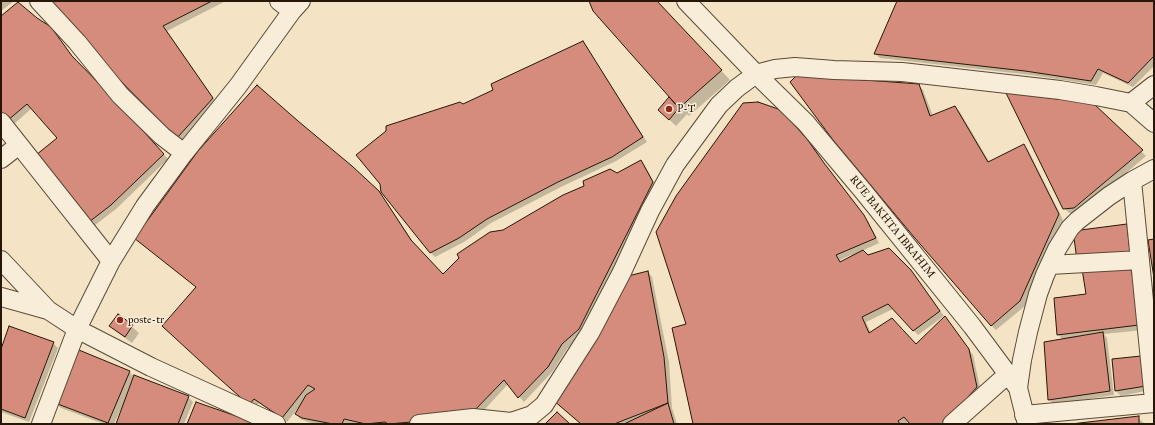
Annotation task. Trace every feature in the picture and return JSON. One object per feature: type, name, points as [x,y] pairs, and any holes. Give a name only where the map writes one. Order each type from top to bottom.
[{"type":"street","points":[[39,1],[78,42],[120,94],[162,136],[184,153]]},
{"type":"street","name":"RUE BAKHTA IBRAHIM","points":[[686,1],[756,74],[806,123],[972,326],[1013,381]]},
{"type":"street","points":[[41,424],[77,329],[111,261],[145,206],[184,153],[238,86],[291,4]]},
{"type":"street","points":[[419,424],[473,418],[512,423],[532,415],[544,405],[590,333],[622,272],[650,210],[676,166],[719,105],[737,88],[756,74],[775,69],[795,67],[902,72],[1060,90],[1131,103],[1154,123]]},
{"type":"street","points":[[1131,103],[1154,85]]},
{"type":"street","points":[[1,122],[111,261]]},
{"type":"street","points":[[1,159],[19,145]]},
{"type":"street","points":[[1154,169],[1103,200],[1070,228],[1057,249],[1038,294],[1013,381],[1026,420],[1154,403]]},
{"type":"street","points":[[1132,181],[1140,260],[1150,328],[1154,400]]},
{"type":"street","points":[[1,260],[48,310],[77,329],[151,367],[276,424]]},
{"type":"street","points":[[1050,265],[1140,260]]},
{"type":"street","points":[[1,297],[48,310]]},
{"type":"street","points":[[952,424],[1013,381]]},
{"type":"building","points":[[51,1],[212,1],[163,26],[213,98],[177,138],[91,51]]},
{"type":"building","points":[[589,1],[657,1],[722,70],[679,108],[593,11]]},
{"type":"building","points":[[897,1],[1154,1],[1154,56],[1128,83],[1098,69],[1091,81],[1025,71],[874,54]]},
{"type":"building","points":[[18,2],[37,18],[51,27],[72,56],[116,101],[164,154],[111,205],[89,222],[36,155],[57,138],[27,104],[7,121],[1,114],[1,16]]},
{"type":"building","points":[[583,41],[643,137],[612,157],[558,182],[487,219],[459,238],[430,253],[381,192],[380,184],[356,155],[386,131],[386,126],[460,102],[463,104],[493,90],[491,84]]},
{"type":"building","points":[[797,75],[919,84],[930,116],[955,106],[988,162],[1024,144],[1059,214],[1020,301],[991,326],[833,140],[790,82]]},
{"type":"building","points":[[257,85],[379,191],[411,240],[443,274],[459,258],[457,254],[490,232],[503,230],[563,195],[584,186],[583,181],[610,169],[617,173],[641,160],[653,182],[579,329],[562,344],[548,367],[518,398],[504,380],[471,414],[435,420],[388,424],[385,422],[366,424],[344,419],[342,424],[333,424],[302,418],[295,414],[306,395],[315,389],[308,385],[282,418],[254,399],[249,405],[162,326],[196,287],[134,238],[198,151]]},
{"type":"building","points":[[1006,93],[1093,103],[1143,150],[1074,208],[1063,209]]},
{"type":"building","name":"P-T","points":[[669,97],[679,108],[669,120],[658,110]]},
{"type":"building","points":[[758,102],[781,110],[807,139],[864,215],[876,238],[836,255],[840,262],[863,250],[868,255],[889,248],[911,270],[940,311],[913,331],[888,304],[862,317],[869,333],[892,318],[916,344],[945,316],[969,349],[977,387],[944,424],[910,424],[904,417],[898,421],[900,424],[693,424],[672,328],[686,324],[656,232],[676,196],[743,103]]},
{"type":"building","points":[[1127,224],[1130,252],[1077,260],[1073,231]]},
{"type":"building","points":[[1154,239],[1154,278],[1148,240]]},
{"type":"building","points":[[1131,265],[1139,325],[1057,335],[1054,298],[1086,294],[1082,269]]},
{"type":"building","points":[[648,271],[664,357],[668,403],[614,424],[581,424],[553,400],[624,277]]},
{"type":"building","name":"poste-tr","points":[[118,314],[133,325],[125,337],[109,326]]},
{"type":"building","points":[[9,326],[54,342],[25,418],[1,409],[1,349]]},
{"type":"building","points":[[1103,332],[1110,391],[1048,400],[1044,342]]},
{"type":"building","points":[[74,348],[130,371],[108,423],[55,403]]},
{"type":"building","points":[[1141,356],[1146,386],[1115,391],[1112,359]]},
{"type":"building","points":[[134,375],[189,396],[178,424],[116,424]]},
{"type":"building","points":[[196,402],[259,424],[187,424]]},
{"type":"building","points":[[668,403],[674,424],[624,424]]},
{"type":"building","points":[[557,412],[570,424],[545,424]]},
{"type":"building","points":[[1139,416],[1139,424],[1071,424]]},
{"type":"place","name":"P-T","points":[[669,109]]},
{"type":"place","name":"poste-tr","points":[[120,320]]}]
